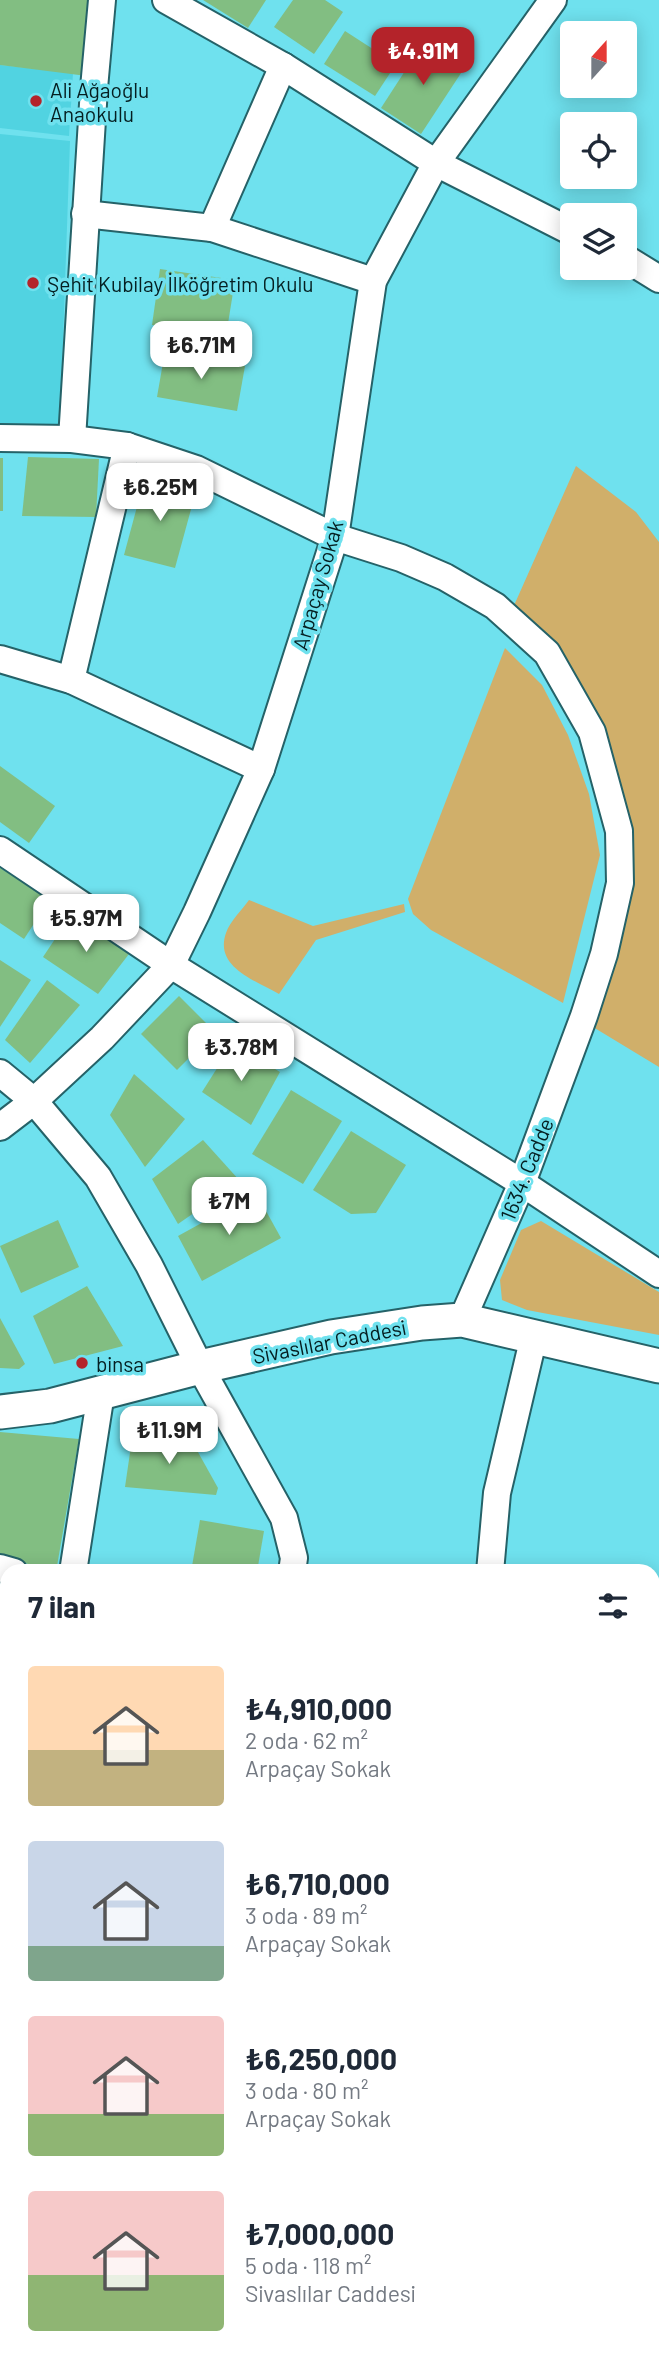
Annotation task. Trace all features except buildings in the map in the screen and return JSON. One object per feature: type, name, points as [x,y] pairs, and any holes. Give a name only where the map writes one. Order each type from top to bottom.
[{"type":"main road","name":"Sivaslılar Caddesi","points":[[0,1412],[50,1406],[201,1367],[331,1338],[422,1323],[462,1320],[659,1366]]},
{"type":"street","points":[[72,439],[85,214],[103,0]]},
{"type":"street","points":[[166,0],[283,66],[436,163],[560,226]]},
{"type":"street","name":"Arpaçay Sokak","points":[[0,1127],[34,1101],[102,1038],[171,965],[197,912],[261,769],[335,537],[373,281],[436,163],[550,1]]},
{"type":"street","points":[[212,228],[283,66]]},
{"type":"street","points":[[85,214],[212,228],[373,281]]},
{"type":"street","points":[[637,265],[659,279]]},
{"type":"street","name":"1634. Cadde","points":[[0,438],[72,439],[127,446],[196,469],[335,537],[401,558],[445,577],[495,606],[547,653],[592,732],[619,831],[620,883],[604,954],[584,1016],[522,1183],[462,1320]]},
{"type":"street","points":[[71,680],[127,446]]},
{"type":"street","points":[[0,659],[71,680],[261,769]]},
{"type":"street","points":[[0,849],[171,965],[522,1183],[659,1274]]},
{"type":"street","points":[[0,1073],[34,1101],[99,1177],[284,1518],[295,1558],[294,1564]]},
{"type":"street","points":[[491,1564],[497,1493],[534,1336]]},
{"type":"street","points":[[75,1564],[102,1393]]},
{"type":"shaded area","name":"Ali Ağaoğlu Anaokulu","points":[[0,65],[73,73],[69,136],[0,128]]},
{"type":"shaded area","name":"Şehit Kubilay İlköğretim Okulu","points":[[0,134],[70,141],[60,427],[0,424]]},
{"type":"shaded area","points":[[576,466],[636,512],[659,542],[659,1067],[593,1027],[628,863],[626,806],[605,732],[512,610]]},
{"type":"shaded area","points":[[505,648],[542,685],[568,735],[589,794],[600,855],[563,1003],[431,930],[413,914],[408,899]]},
{"type":"shaded area","points":[[249,900],[313,926],[404,904],[405,912],[316,940],[279,994],[239,971],[226,955],[226,933]]},
{"type":"shaded area","points":[[541,1221],[659,1292],[659,1335],[527,1310],[502,1300],[500,1280],[521,1230]]},
{"type":"place","name":"Ali Ağaoğlu Anaokulu","points":[[36,101]]},
{"type":"place","name":"Şehit Kubilay İlköğretim Okulu","points":[[33,283]]},
{"type":"place","name":"binsa","points":[[82,1363]]}]
